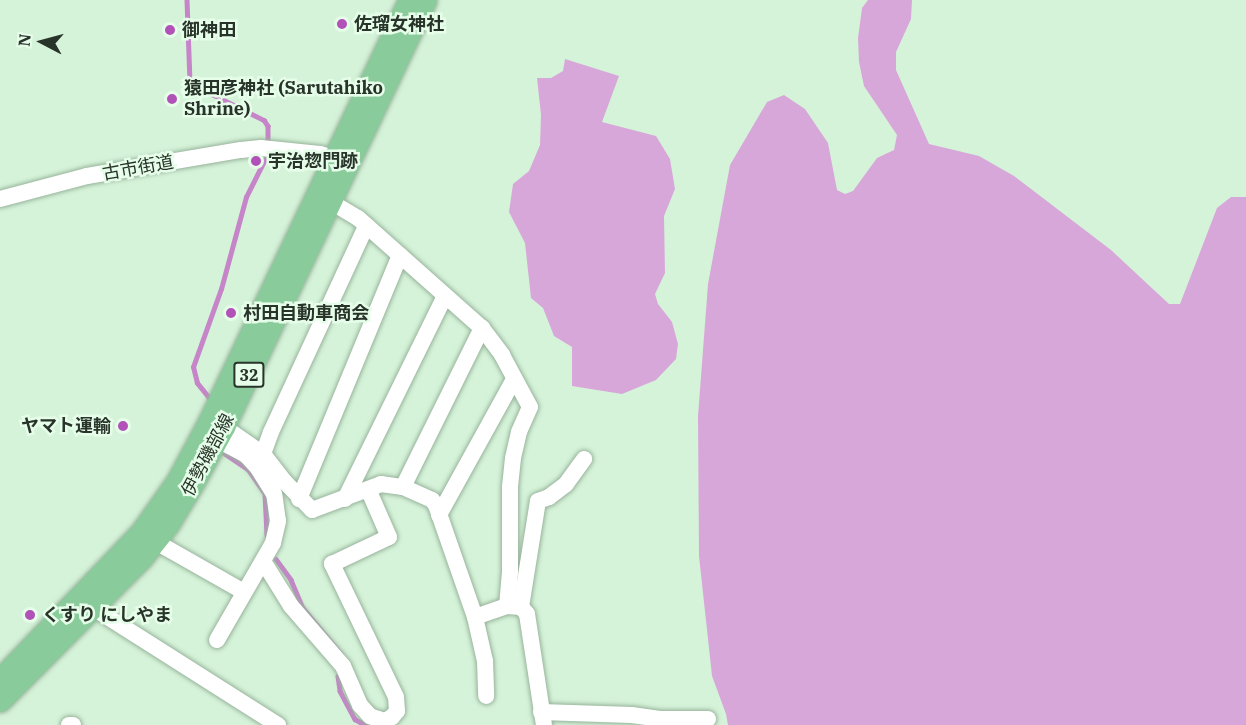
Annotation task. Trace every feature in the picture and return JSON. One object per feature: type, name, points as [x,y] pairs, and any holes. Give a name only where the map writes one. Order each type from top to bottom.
[{"type":"main road","name":"伊勢磯部線","points":[[0,679],[156,542],[221,434],[331,202],[342,161],[409,0]]},
{"type":"main road","name":"伊勢磯部線","points":[[0,701],[85,604],[177,481],[426,0]]},
{"type":"street","name":"古市街道","points":[[0,199],[87,176],[241,150],[277,150],[342,161]]},
{"type":"street","points":[[331,202],[366,226],[482,328],[502,355],[530,407],[519,432],[510,488],[510,572],[514,606]]},
{"type":"street","points":[[263,454],[366,226]]},
{"type":"street","points":[[299,499],[400,255]]},
{"type":"street","points":[[345,499],[445,296]]},
{"type":"street","points":[[404,487],[482,328]]},
{"type":"street","points":[[439,515],[514,379]]},
{"type":"street","points":[[221,434],[263,454],[299,499],[312,510],[381,484],[404,487],[428,497],[436,505],[475,617],[485,661],[486,696]]},
{"type":"street","points":[[217,640],[273,543],[278,521],[274,494],[258,468],[221,434]]},
{"type":"street","points":[[514,606],[538,501],[549,497],[566,484],[584,459]]},
{"type":"street","points":[[263,561],[291,606],[343,666],[360,705],[370,716],[378,720],[385,721],[393,717],[397,711],[396,697],[332,564],[388,537],[368,489]]},
{"type":"street","points":[[156,542],[244,592]]},
{"type":"street","points":[[85,604],[278,725]]},
{"type":"street","points":[[475,617],[514,606],[526,614],[543,718],[632,715],[660,722],[708,719]]},
{"type":"shaded area","points":[[868,0],[912,0],[911,19],[896,52],[896,70],[929,144],[979,156],[1014,176],[1111,250],[1169,304],[1180,304],[1217,208],[1231,197],[1246,197],[1246,725],[728,725],[712,676],[699,556],[698,416],[708,284],[730,165],[767,102],[784,95],[805,109],[828,143],[837,190],[845,194],[853,191],[877,158],[894,150],[897,135],[864,86],[859,62],[858,38],[862,8]]},
{"type":"shaded area","points":[[565,59],[619,76],[602,122],[656,136],[670,159],[675,189],[664,216],[665,273],[655,294],[658,304],[672,322],[678,344],[676,359],[656,380],[622,394],[572,386],[572,347],[554,336],[543,308],[531,298],[525,243],[509,212],[513,184],[529,171],[540,145],[541,115],[537,78],[551,78],[563,71]]},
{"type":"waterway","points":[[187,0],[190,83],[264,120],[268,126],[268,144]]},
{"type":"waterway","points":[[209,398],[197,383],[193,367],[221,289],[246,197],[268,153]]},
{"type":"waterway","points":[[224,453],[248,469],[265,493],[267,535]]},
{"type":"waterway","points":[[276,559],[291,580],[303,608],[341,654]]},
{"type":"waterway","points":[[338,676],[340,691],[355,719],[365,725]]},
{"type":"place","name":"佐瑠女神社","points":[[342,24]]},
{"type":"place","name":"御神田","points":[[170,30]]},
{"type":"place","name":"猿田彦神社 (Sarutahiko Shrine)","points":[[172,99]]},
{"type":"place","name":"宇治惣門跡","points":[[256,161]]},
{"type":"place","name":"村田自動車商会","points":[[231,313]]},
{"type":"place","name":"ヤマト運輸","points":[[123,426]]},
{"type":"place","name":"くすり にしやま","points":[[30,615]]}]
